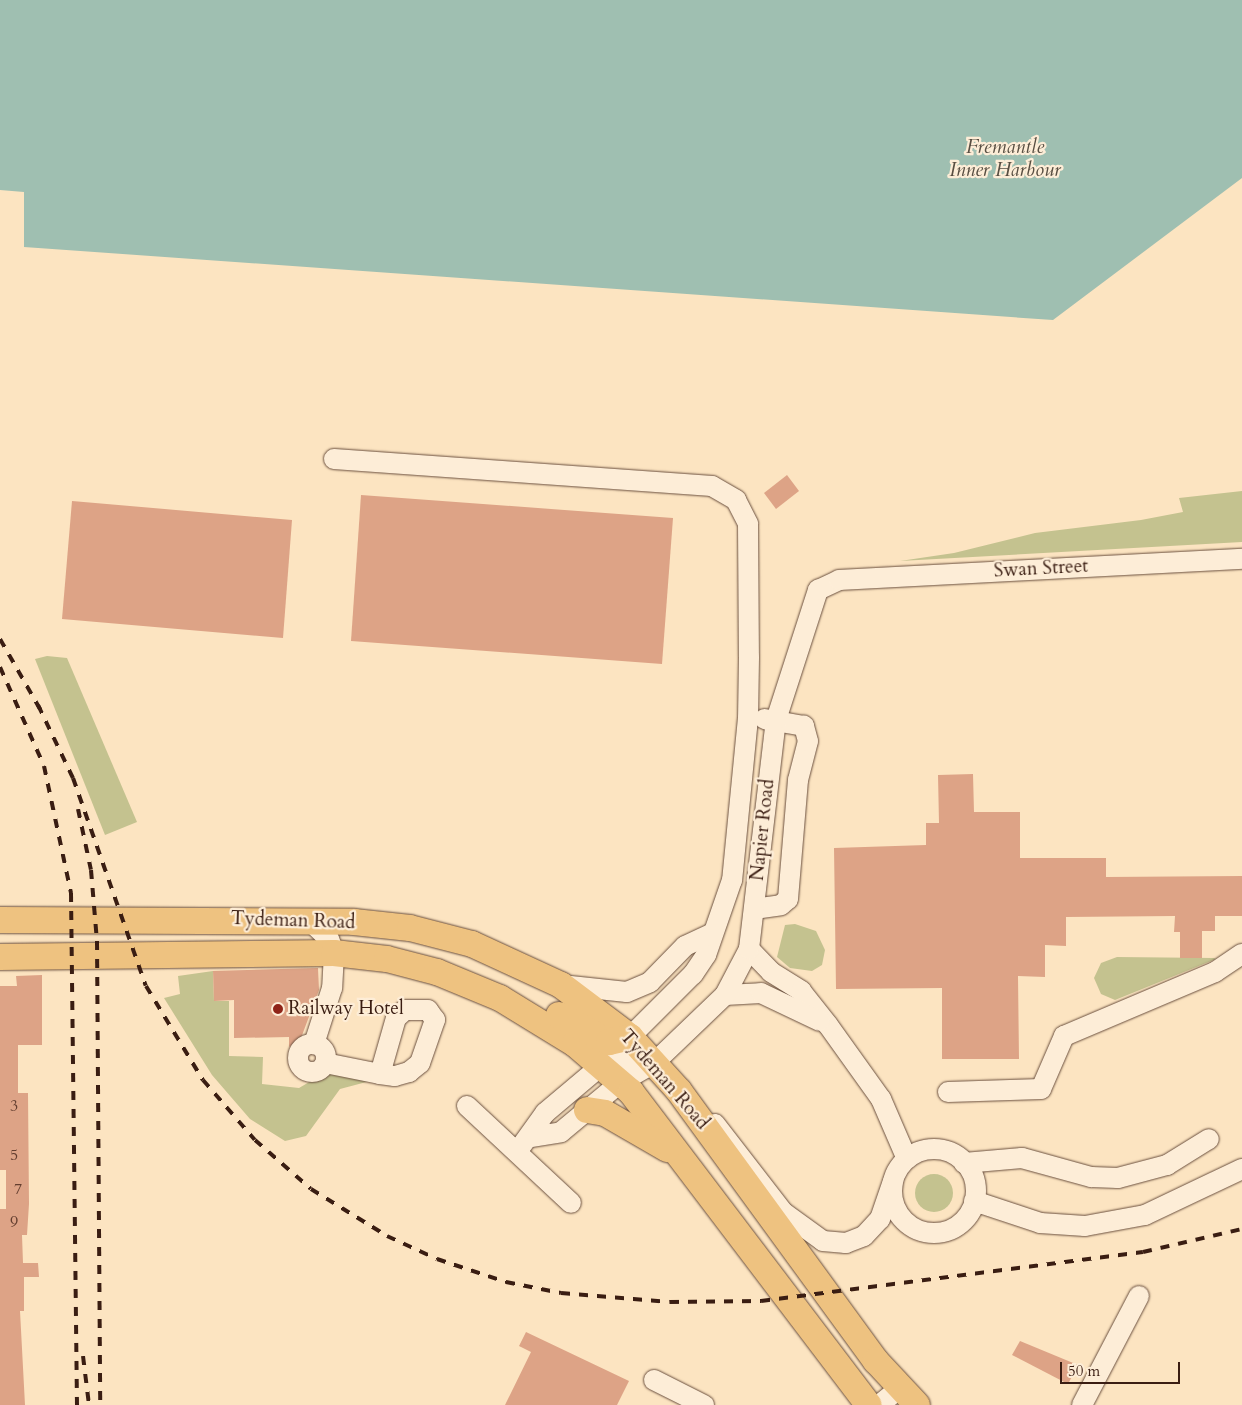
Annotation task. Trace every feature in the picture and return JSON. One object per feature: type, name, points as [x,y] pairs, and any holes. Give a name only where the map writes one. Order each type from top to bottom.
[{"type":"main road","name":"Tydeman Road","points":[[0,920],[308,919],[410,928],[504,956],[561,985],[630,1037],[691,1106],[849,1325],[908,1396]]},
{"type":"main road","name":"Tydeman Road","points":[[0,957],[334,953],[387,959],[463,981],[532,1015],[602,1065],[621,1082],[683,1159],[869,1405]]},
{"type":"main road","points":[[463,981],[518,990],[609,1042],[630,1037]]},
{"type":"main road","points":[[587,1110],[636,1128],[683,1159]]},
{"type":"street","name":"Napier Road","points":[[334,459],[712,486],[736,500],[748,524],[749,657],[748,718],[732,880],[693,974],[630,1037]]},
{"type":"street","name":"Swan Street","points":[[839,580],[1242,559]]},
{"type":"street","name":"Napier Road","points":[[531,1137],[561,1132],[621,1082],[654,1063],[725,995],[749,949],[776,720],[809,608],[818,590],[839,580]]},
{"type":"street","points":[[748,718],[776,720],[804,726],[808,740],[798,780],[788,899],[781,905],[754,908]]},
{"type":"street","points":[[308,919],[329,939],[334,953],[332,988],[314,1044],[302,1048],[299,1064],[310,1071],[325,1063],[380,1074]]},
{"type":"street","points":[[561,985],[627,992],[650,982],[685,946],[711,934]]},
{"type":"street","points":[[749,949],[771,972],[801,991],[828,1025],[881,1099],[907,1159]]},
{"type":"street","points":[[948,1092],[1041,1089],[1064,1036],[1215,972],[1242,954]]},
{"type":"street","points":[[725,995],[761,993],[828,1025]]},
{"type":"street","points":[[517,1152],[531,1137],[545,1113],[602,1065],[619,1060],[654,1063]]},
{"type":"street","points":[[467,1106],[571,1203]]},
{"type":"street","points":[[691,1106],[724,1132],[783,1212],[823,1241],[846,1243],[864,1236],[880,1219],[893,1182],[907,1159],[936,1150],[964,1163],[1022,1158],[1091,1177],[1118,1178],[1167,1166],[1209,1139]]},
{"type":"street","points":[[893,1182],[894,1204],[900,1216],[924,1232],[946,1231],[959,1225],[974,1201],[975,1183],[964,1163]]},
{"type":"street","points":[[974,1201],[1040,1223],[1085,1226],[1145,1215],[1242,1168]]},
{"type":"street","points":[[1082,1405],[1139,1296]]},
{"type":"street","points":[[654,1380],[704,1405]]},
{"type":"street","points":[[880,1405],[908,1396]]},
{"type":"shaded area","points":[[1242,491],[1242,542],[900,561],[954,553],[1035,533],[1141,520],[1183,512],[1179,498]]},
{"type":"shaded area","points":[[47,656],[67,658],[137,822],[105,835],[35,659]]},
{"type":"shaded area","points":[[795,924],[816,931],[825,950],[822,965],[812,971],[790,968],[777,957],[785,925]]},
{"type":"shaded area","points":[[1117,957],[1216,959],[1115,1000],[1101,994],[1094,978],[1101,963]]},
{"type":"shaded area","points":[[213,971],[214,1001],[229,1001],[229,1056],[263,1057],[262,1084],[299,1088],[335,1067],[374,1080],[340,1089],[306,1136],[285,1141],[250,1119],[212,1075],[164,998],[180,994],[178,976]]},
{"type":"shaded area","points":[[934,1174],[948,1179],[953,1193],[948,1207],[934,1212],[920,1207],[915,1193],[920,1179]]},
{"type":"water","name":"Fremantle Inner Harbour","points":[[0,0],[1242,0],[1242,178],[1053,320],[24,247],[24,192],[0,190]]},
{"type":"building","points":[[787,475],[799,491],[776,509],[764,493]]},
{"type":"building","points":[[361,495],[673,518],[662,664],[351,641]]},
{"type":"building","points":[[72,501],[292,520],[283,638],[62,619]]},
{"type":"building","points":[[973,774],[974,812],[1020,812],[1020,858],[1106,858],[1106,877],[1242,876],[1242,916],[1215,916],[1215,931],[1202,931],[1202,958],[1180,958],[1180,932],[1174,932],[1175,916],[1066,917],[1066,946],[1045,945],[1045,977],[1018,976],[1019,1059],[942,1059],[942,988],[836,989],[834,848],[926,845],[926,823],[939,823],[938,775]]},
{"type":"building","name":"Railway Hotel","points":[[318,968],[319,990],[301,1038],[289,1047],[289,1037],[234,1038],[234,1000],[214,1001],[213,971]]},
{"type":"building","points":[[42,975],[42,1045],[18,1045],[18,1093],[28,1093],[29,1204],[27,1235],[22,1235],[23,1263],[38,1263],[39,1277],[24,1277],[24,1311],[20,1311],[25,1405],[0,1405],[0,1209],[6,1209],[6,1170],[0,1170],[0,986],[17,986],[16,976]]},
{"type":"building","points":[[526,1332],[629,1381],[617,1405],[505,1405],[531,1352],[519,1346]]},
{"type":"building","points":[[1020,1341],[1078,1365],[1068,1384],[1012,1355]]},
{"type":"railway","points":[[0,639],[41,711]]},
{"type":"railway","points":[[0,667],[44,766],[71,893],[77,1405]]},
{"type":"railway","points":[[38,705],[73,778],[146,986],[203,1080],[255,1140],[311,1189],[387,1236],[437,1259],[506,1282],[561,1293],[670,1302],[761,1301],[1143,1252],[1242,1229]]},
{"type":"railway","points":[[78,809],[91,870],[97,941],[100,1405]]},
{"type":"railway","points":[[83,1356],[89,1405]]},
{"type":"place","name":"Railway Hotel","points":[[278,1009]]}]
